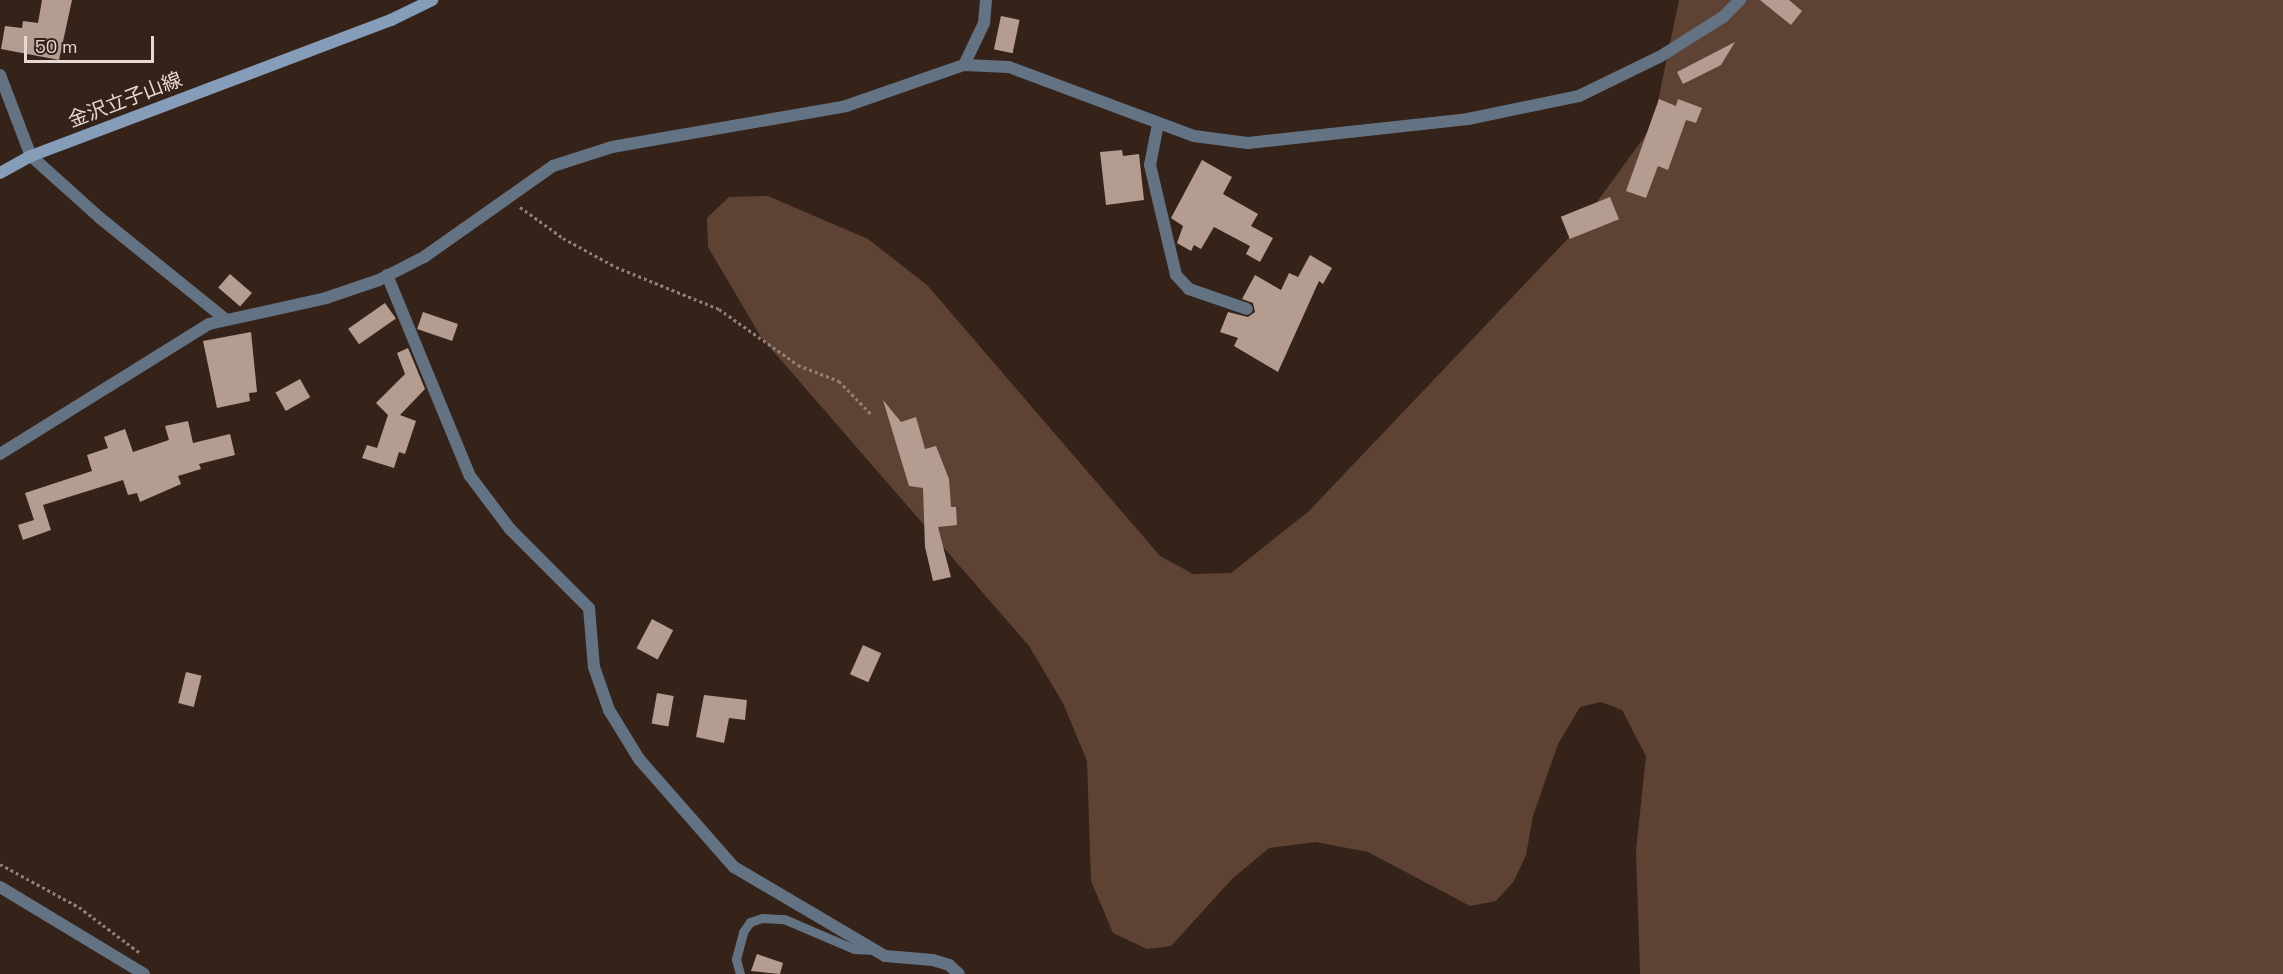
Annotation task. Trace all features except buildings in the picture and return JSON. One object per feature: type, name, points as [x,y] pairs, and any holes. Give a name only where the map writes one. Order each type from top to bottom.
[{"type":"street","name":"金沢立子山線","points":[[0,172],[31,156],[391,20],[432,0]]},
{"type":"street","points":[[964,65],[984,23],[986,0]]},
{"type":"street","points":[[0,454],[82,400],[209,324],[326,298],[387,275],[424,257],[507,195],[553,166],[612,147],[846,106],[964,65],[1009,67],[1194,136],[1248,143],[1468,119],[1568,98],[1661,56],[1723,17],[1740,0]]},
{"type":"street","points":[[0,75],[31,156],[100,219],[225,319]]},
{"type":"street","points":[[1158,124],[1150,165],[1176,275],[1189,289],[1246,309]]},
{"type":"street","points":[[387,275],[470,476],[510,529],[589,608],[594,668],[625,741],[698,831],[734,867],[874,950],[897,959],[946,963],[958,974]]},
{"type":"street","points":[[0,887],[144,974]]},
{"type":"lane","points":[[740,974],[736,959],[743,932],[750,922],[762,918],[784,919],[854,949],[874,950]]},
{"type":"path","points":[[507,195],[563,238],[616,267],[702,300],[798,365],[839,381],[871,414]]},
{"type":"path","points":[[0,864],[79,907],[145,958]]},
{"type":"shaded area","points":[[1679,0],[2283,0],[2283,974],[1640,974],[1636,850],[1646,756],[1622,710],[1601,702],[1580,707],[1558,744],[1533,816],[1526,855],[1514,881],[1496,901],[1470,906],[1368,852],[1316,842],[1269,848],[1232,879],[1171,946],[1147,949],[1113,933],[1091,881],[1087,761],[1063,703],[1029,646],[761,337],[708,247],[707,218],[729,197],[768,196],[868,239],[927,285],[1160,556],[1193,574],[1231,573],[1308,512],[1578,228],[1653,125]]}]
